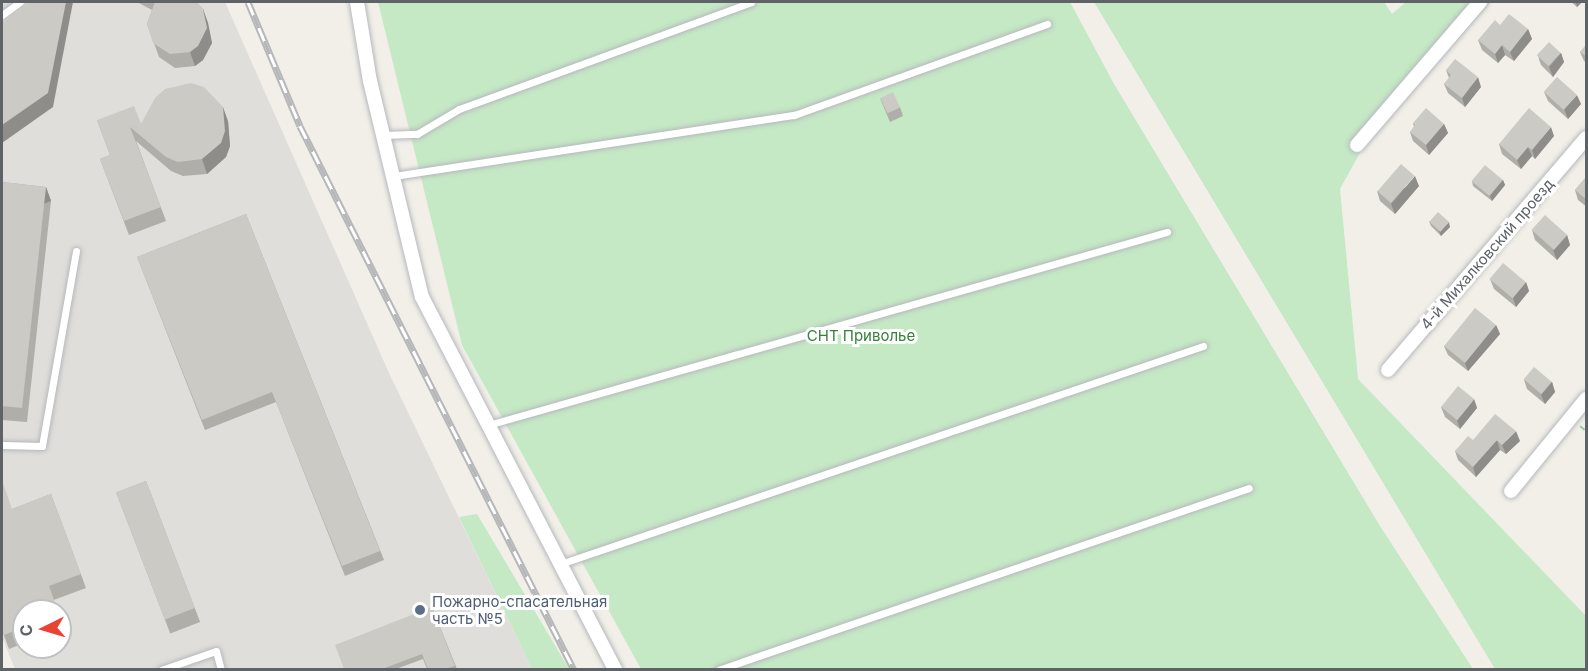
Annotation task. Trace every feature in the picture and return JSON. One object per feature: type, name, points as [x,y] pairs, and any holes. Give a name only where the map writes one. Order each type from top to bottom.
[{"type":"street","points":[[357,2],[384,135],[422,297],[615,669]]},
{"type":"street","points":[[1357,145],[1480,2]]},
{"type":"street","name":"4-й Михалковский проезд","points":[[1388,370],[1587,138]]},
{"type":"street","points":[[1511,491],[1587,399]]},
{"type":"lane","points":[[2,15],[20,2]]},
{"type":"lane","points":[[384,135],[417,134],[459,109],[752,2]]},
{"type":"lane","points":[[394,176],[794,115],[1047,24]]},
{"type":"lane","points":[[489,425],[1167,232]]},
{"type":"lane","points":[[2,445],[42,446],[76,251]]},
{"type":"lane","points":[[560,564],[1203,346]]},
{"type":"lane","points":[[718,669],[1249,488]]},
{"type":"lane","points":[[161,669],[216,651],[221,669]]},
{"type":"shaded area","points":[[2,2],[225,2],[389,373],[532,669],[15,669],[2,637]]},
{"type":"green space","name":"СНТ Приволье","points":[[378,2],[1070,2],[1114,84],[1380,526],[1473,669],[641,669],[462,345]]},
{"type":"green space","points":[[1094,2],[1384,2],[1392,14],[1406,2],[1491,2],[1367,140],[1340,189],[1358,379],[1586,616],[1586,669],[1495,669]]},
{"type":"green space","points":[[477,514],[569,669],[532,669],[459,517]]},
{"type":"building","points":[[29,2],[66,2],[48,93],[2,125],[2,23]]},
{"type":"building","points":[[155,2],[197,2],[203,9],[207,28],[198,46],[190,52],[170,54],[153,43],[147,24]]},
{"type":"building","points":[[1509,14],[1528,29],[1510,52],[1502,45],[1495,54],[1478,40],[1495,20],[1500,25]]},
{"type":"building","points":[[1549,42],[1561,53],[1548,66],[1537,55]]},
{"type":"building","points":[[1587,44],[1587,57],[1580,52]]},
{"type":"building","points":[[1455,59],[1478,77],[1462,98],[1444,84],[1451,75],[1446,70]]},
{"type":"building","points":[[1557,77],[1577,95],[1564,110],[1544,92]]},
{"type":"building","points":[[191,83],[204,87],[223,107],[225,131],[221,143],[202,159],[178,162],[166,157],[130,127],[161,207],[124,221],[100,159],[110,155],[97,120],[134,106],[141,124],[155,98],[165,89]]},
{"type":"building","points":[[893,92],[900,107],[887,113],[880,98]]},
{"type":"building","points":[[1426,108],[1444,124],[1426,145],[1410,132],[1415,125],[1413,123]]},
{"type":"building","points":[[1529,108],[1551,127],[1532,150],[1528,147],[1517,160],[1499,144]]},
{"type":"building","points":[[1401,164],[1415,176],[1391,203],[1377,191]]},
{"type":"building","points":[[1485,165],[1503,180],[1489,196],[1472,181]]},
{"type":"building","points":[[1587,176],[1587,200],[1575,190]]},
{"type":"building","points":[[2,182],[46,187],[22,408],[2,406]]},
{"type":"building","points":[[1438,212],[1449,222],[1440,232],[1429,222]]},
{"type":"building","points":[[246,214],[380,551],[342,566],[272,392],[202,420],[137,257]]},
{"type":"building","points":[[1545,215],[1567,235],[1554,250],[1532,230]]},
{"type":"building","points":[[1503,263],[1526,282],[1512,298],[1490,279]]},
{"type":"building","points":[[1475,308],[1496,325],[1465,363],[1444,346]]},
{"type":"building","points":[[1534,367],[1552,382],[1541,394],[1524,379]]},
{"type":"building","points":[[1458,386],[1474,399],[1457,420],[1441,407]]},
{"type":"building","points":[[1495,414],[1516,431],[1502,445],[1497,440],[1473,467],[1455,451],[1468,436],[1473,440]]},
{"type":"building","points":[[2,480],[12,509],[51,494],[81,574],[49,586],[54,599],[12,599],[12,632],[4,635],[2,629]]},
{"type":"building","points":[[146,481],[195,608],[165,619],[116,492]]},
{"type":"building","points":[[432,607],[455,666],[445,669],[428,669],[422,654],[382,669],[344,669],[335,645]]},
{"type":"railway","points":[[248,2],[300,126],[574,670]]},
{"type":"place","name":"Пожарно-спасательная часть №5","points":[[420,610]]}]
